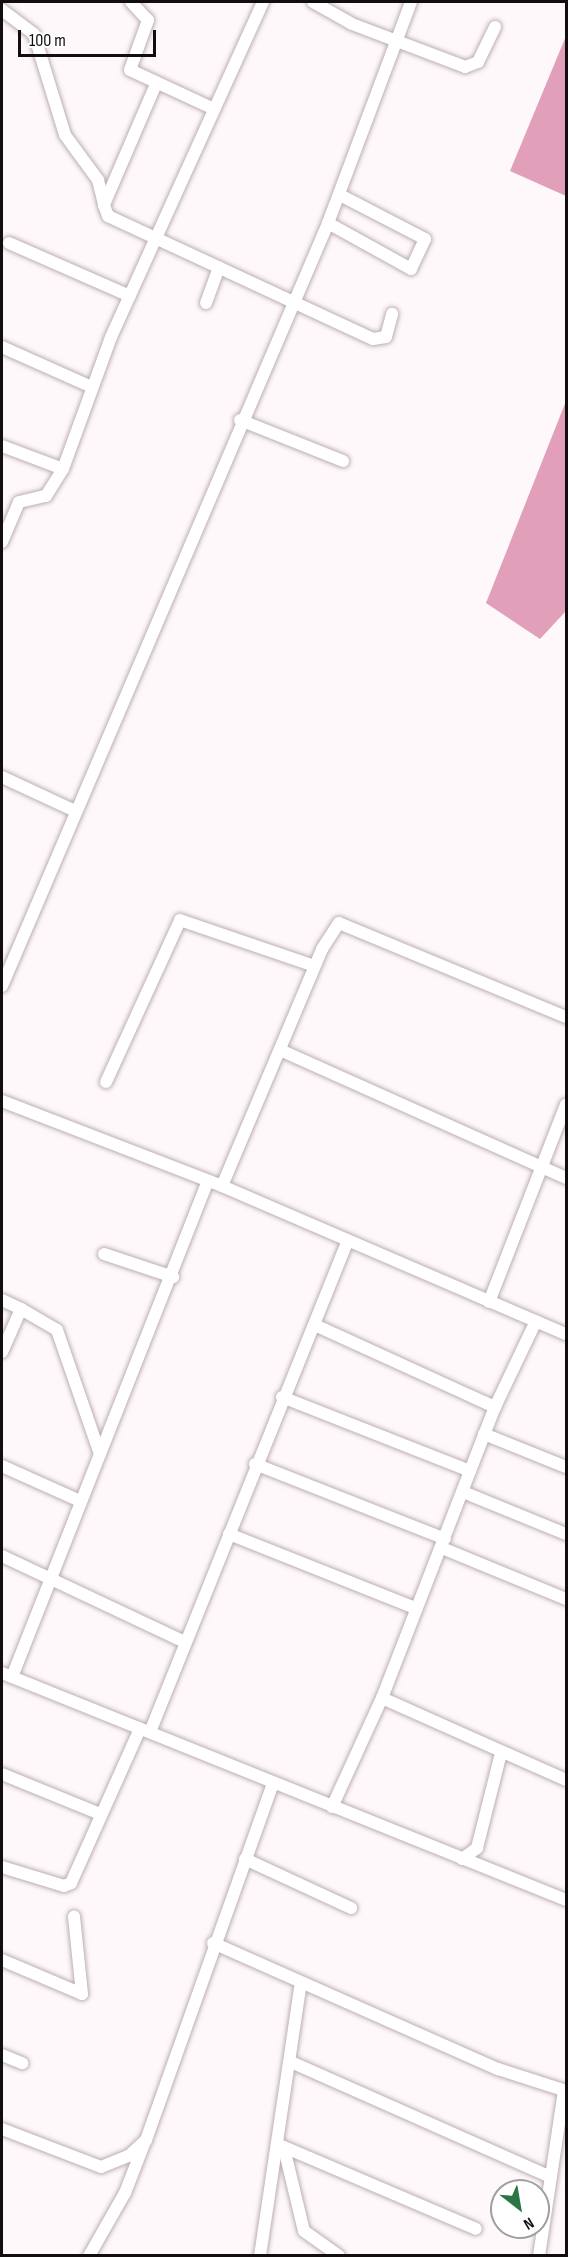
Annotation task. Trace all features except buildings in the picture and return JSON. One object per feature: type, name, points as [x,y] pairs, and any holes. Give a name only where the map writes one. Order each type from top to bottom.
[{"type":"street","points":[[2,542],[19,502],[46,496],[63,469],[92,387],[130,296],[263,2]]},
{"type":"street","points":[[313,2],[398,40],[469,68],[478,62],[495,27]]},
{"type":"street","points":[[2,986],[73,810],[240,420],[340,195],[411,2]]},
{"type":"street","points":[[138,3],[148,20],[129,68],[156,84],[214,109]]},
{"type":"street","points":[[2,10],[34,34],[65,135],[98,180],[108,216],[377,340],[386,337],[392,314]]},
{"type":"street","points":[[104,205],[156,84]]},
{"type":"street","points":[[328,223],[411,269],[425,239],[340,195]]},
{"type":"street","points":[[9,243],[130,296]]},
{"type":"street","points":[[206,303],[219,267]]},
{"type":"street","points":[[2,347],[92,387]]},
{"type":"street","points":[[240,420],[343,460]]},
{"type":"street","points":[[2,446],[63,469]]},
{"type":"street","points":[[2,777],[73,810]]},
{"type":"street","points":[[106,1082],[180,920],[314,966]]},
{"type":"street","points":[[222,1186],[314,966],[335,925],[344,922],[567,1017]]},
{"type":"street","points":[[280,1050],[567,1178]]},
{"type":"street","points":[[2,1101],[207,1183],[222,1186],[567,1334]]},
{"type":"street","points":[[489,1302],[567,1104]]},
{"type":"street","points":[[207,1183],[173,1277],[80,1501],[52,1582],[7,1675],[273,1784],[567,1900]]},
{"type":"street","points":[[2,1867],[69,1884],[100,1814],[145,1731],[229,1534],[282,1397],[317,1326],[348,1240]]},
{"type":"street","points":[[104,1254],[173,1277]]},
{"type":"street","points":[[2,1300],[57,1330],[100,1454]]},
{"type":"street","points":[[2,1352],[21,1309]]},
{"type":"street","points":[[332,1807],[382,1698],[495,1407],[536,1322]]},
{"type":"street","points":[[317,1326],[495,1407]]},
{"type":"street","points":[[282,1397],[470,1471]]},
{"type":"street","points":[[484,1434],[567,1467]]},
{"type":"street","points":[[255,1464],[444,1543],[567,1599]]},
{"type":"street","points":[[2,1466],[80,1501]]},
{"type":"street","points":[[463,1492],[567,1534]]},
{"type":"street","points":[[229,1534],[417,1609]]},
{"type":"street","points":[[2,1556],[52,1582],[183,1641]]},
{"type":"street","points":[[382,1698],[501,1753],[567,1780]]},
{"type":"street","points":[[462,1859],[477,1848],[501,1753]]},
{"type":"street","points":[[2,1774],[100,1814]]},
{"type":"street","points":[[89,2256],[125,2193],[146,2140],[213,1943],[273,1784]]},
{"type":"street","points":[[245,1859],[351,1908]]},
{"type":"street","points":[[2,1960],[82,1994],[74,1916]]},
{"type":"street","points":[[213,1943],[524,2080],[566,2091],[539,2256]]},
{"type":"street","points":[[260,2256],[281,2146],[301,1983]]},
{"type":"street","points":[[2,2055],[22,2063]]},
{"type":"street","points":[[291,2062],[551,2177]]},
{"type":"street","points":[[2,2129],[101,2167],[130,2155],[146,2140]]},
{"type":"street","points":[[281,2146],[476,2229]]},
{"type":"street","points":[[281,2146],[304,2231],[339,2256]]},
{"type":"shaded area","points":[[566,36],[566,196],[510,171]]},
{"type":"shaded area","points":[[566,401],[566,611],[540,639],[486,603]]}]
